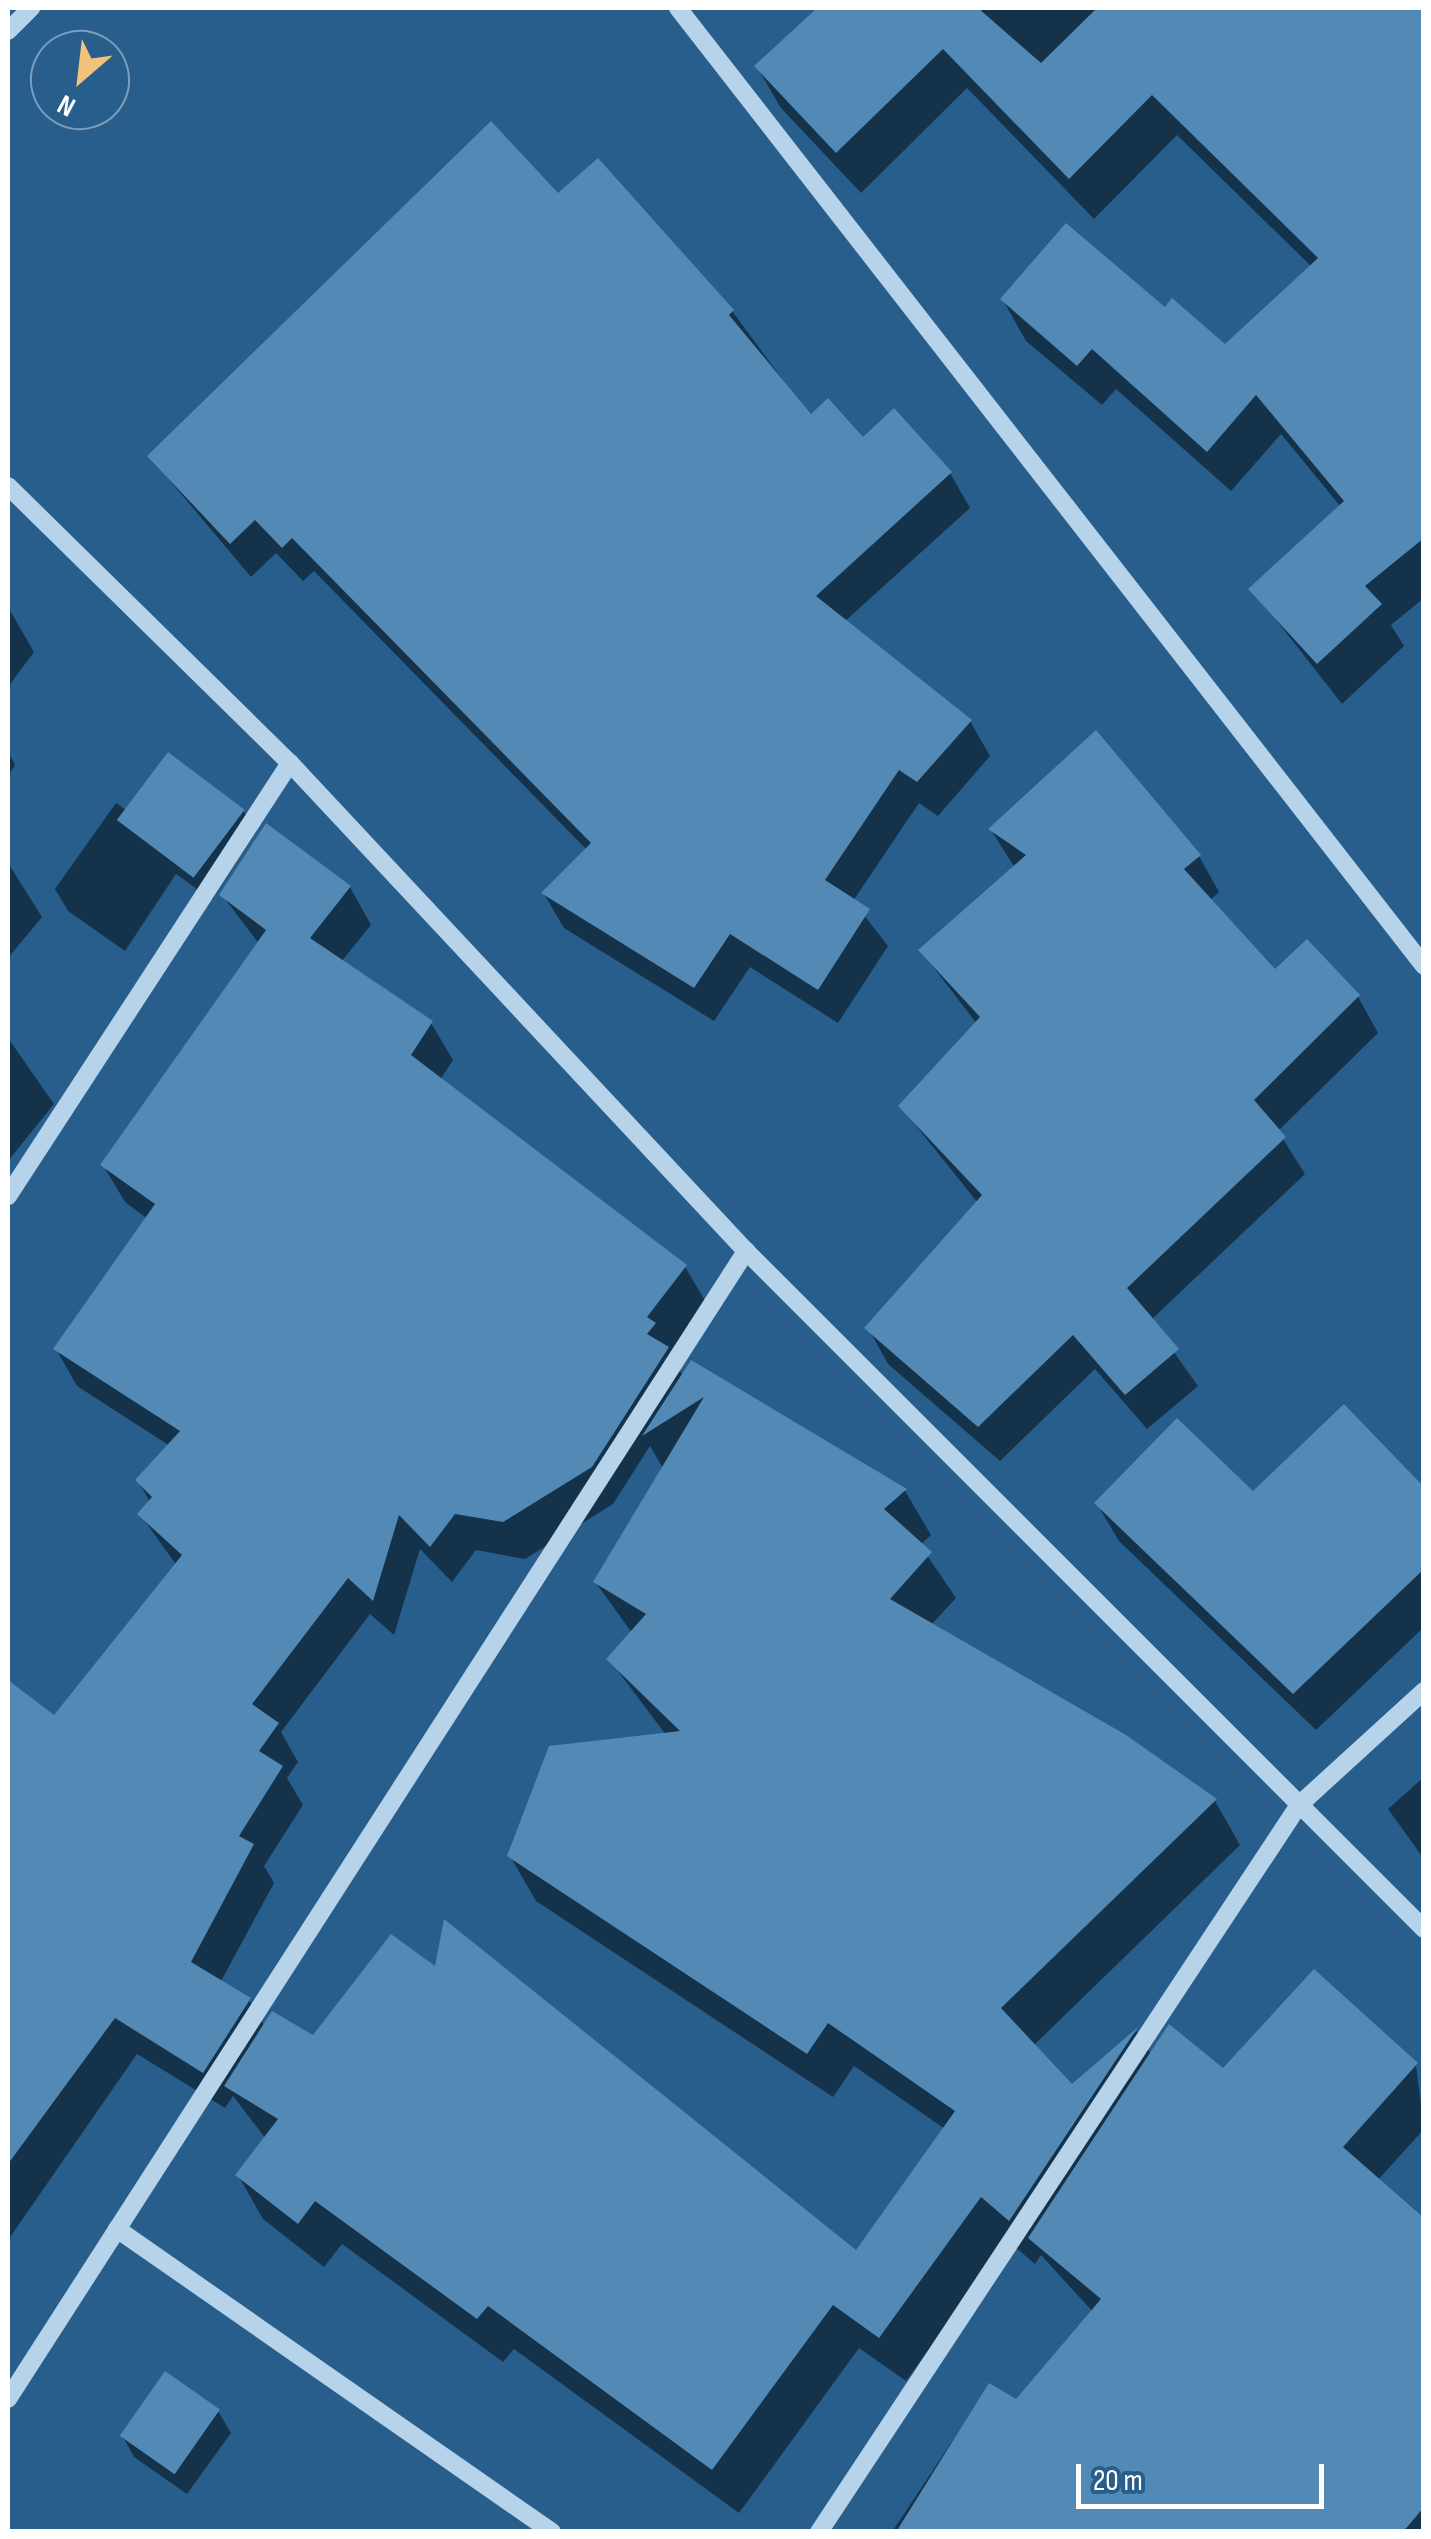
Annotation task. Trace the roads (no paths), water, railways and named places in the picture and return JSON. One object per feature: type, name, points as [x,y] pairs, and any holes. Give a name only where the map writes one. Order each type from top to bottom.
[{"type":"street","points":[[8,31],[31,8]]},
{"type":"street","points":[[678,8],[1424,966]]},
{"type":"street","points":[[8,486],[290,763],[746,1251],[1424,1929]]},
{"type":"street","points":[[8,1196],[290,763]]},
{"type":"street","points":[[8,2399],[746,1251]]},
{"type":"street","points":[[819,2532],[1299,1805],[1424,1691]]},
{"type":"street","points":[[117,2229],[552,2532]]}]
